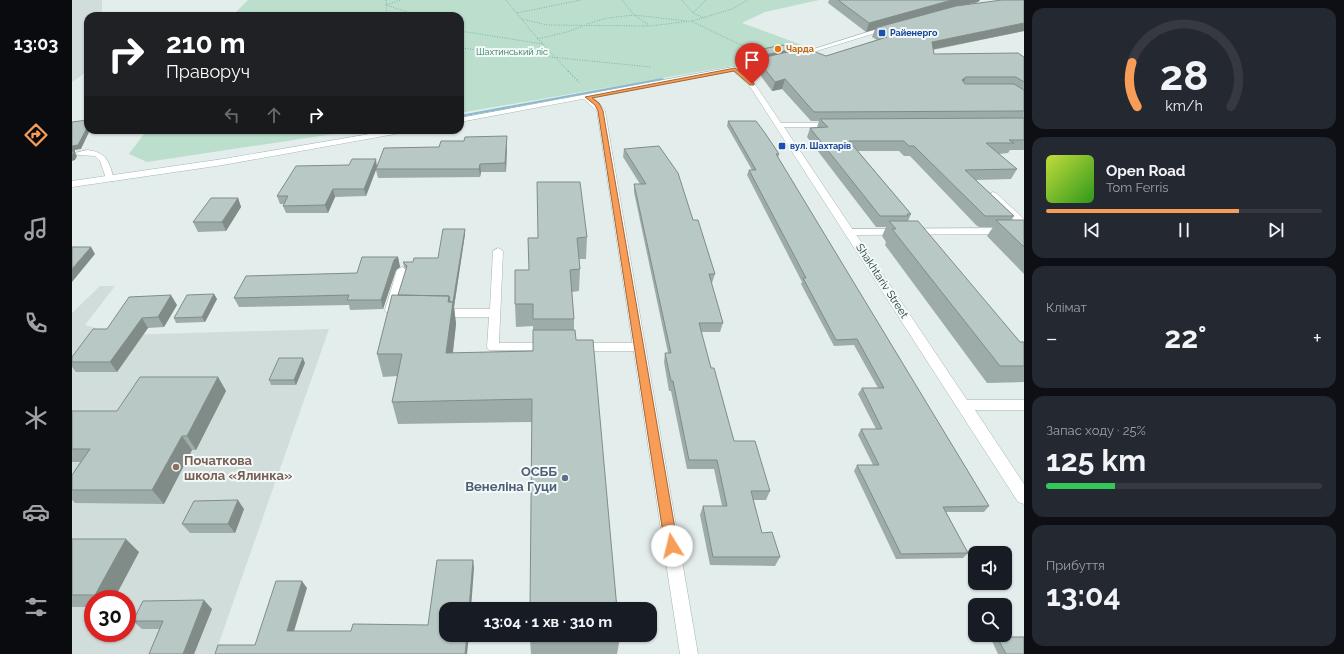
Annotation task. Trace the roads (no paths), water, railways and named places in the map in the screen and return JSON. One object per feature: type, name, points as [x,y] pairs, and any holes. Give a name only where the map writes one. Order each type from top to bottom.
[{"type":"street","points":[[788,58],[897,25]]},
{"type":"street","points":[[464,119],[775,62]]},
{"type":"street","name":"Shakhtariv Street","points":[[735,70],[752,84],[1024,496]]},
{"type":"street","points":[[587,97],[597,104],[600,111],[689,654]]},
{"type":"street","points":[[779,125],[842,125]]},
{"type":"street","points":[[72,184],[223,162],[383,134]]},
{"type":"street","points":[[964,405],[1024,405]]},
{"type":"lane","points":[[79,153],[97,153],[104,157],[110,179]]},
{"type":"lane","points":[[993,195],[1024,224]]},
{"type":"lane","points":[[850,232],[1024,231]]},
{"type":"lane","points":[[498,252],[494,347],[639,347]]},
{"type":"lane","points":[[402,270],[389,312],[404,312]]},
{"type":"lane","points":[[427,312],[495,314]]},
{"type":"waterway","points":[[464,115],[662,79]]},
{"type":"place","name":"Райенерго","points":[[882,33]]},
{"type":"place","name":"Чарда","points":[[778,49]]},
{"type":"place","name":"вул. Шахтарів","points":[[782,146]]},
{"type":"place","name":"Початкова школа «Ялинка»","points":[[176,467]]},
{"type":"place","name":"ОСББ Венеліна Гуци","points":[[565,478]]},
{"type":"park label","name":"Шахтинський ліс","points":[[512,52]]}]
